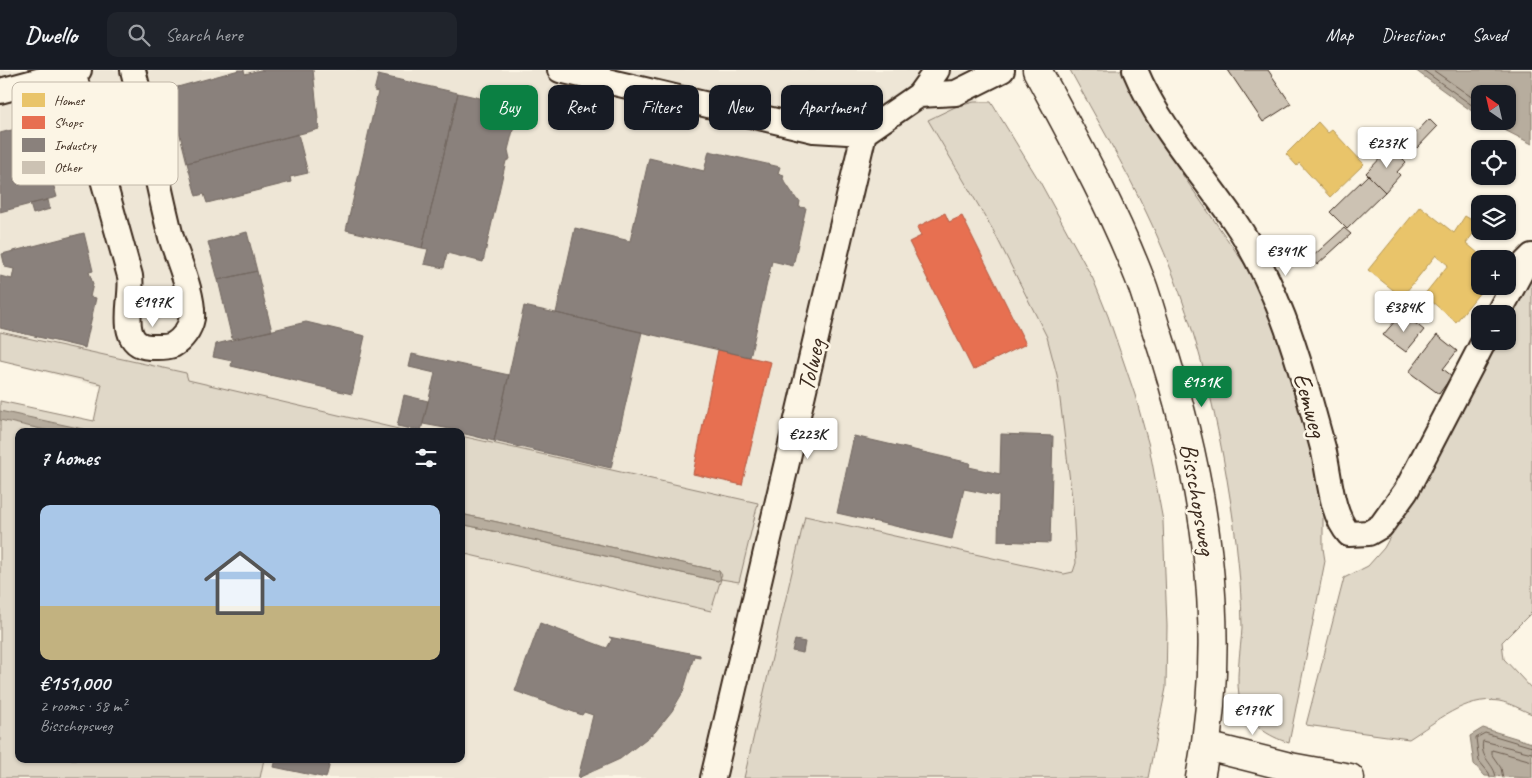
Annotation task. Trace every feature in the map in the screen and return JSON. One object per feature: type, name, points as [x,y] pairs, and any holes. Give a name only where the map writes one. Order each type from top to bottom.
[{"type":"main road","name":"Bisschopsweg","points":[[1038,70],[1097,182],[1138,274],[1178,400],[1198,480],[1211,579],[1214,657],[1206,746],[1200,778]]},
{"type":"main road","points":[[1206,746],[1290,767],[1350,778]]},
{"type":"street","points":[[560,70],[814,130],[864,133],[920,95],[938,70]]},
{"type":"street","points":[[920,95],[956,92],[1002,70]]},
{"type":"street","name":"Eemweg","points":[[1135,70],[1152,105],[1236,222],[1257,260],[1283,318],[1310,398],[1334,502],[1342,526],[1349,534],[1369,533],[1381,526],[1406,491],[1479,350]]},
{"type":"street","points":[[34,82],[76,71]]},
{"type":"street","name":"Tolweg","points":[[713,778],[864,133]]},
{"type":"street","points":[[106,185],[132,286],[127,326],[137,342],[146,347],[166,348],[178,342],[192,320],[191,305],[171,236],[159,185]]},
{"type":"street","points":[[1503,305],[1526,262],[1532,256]]},
{"type":"shaded area","points":[[0,70],[966,70],[1131,406],[1125,778],[240,778],[244,763],[465,763],[465,428],[255,428],[0,360]]},
{"type":"shaded area","points":[[1070,70],[1124,70],[1143,110],[1184,177],[1257,282],[1271,316],[1302,411],[1316,461],[1323,504],[1323,548],[1325,561],[1289,743],[1260,729],[1249,718],[1239,695],[1238,676],[1242,617],[1236,541],[1230,499],[1215,415],[1205,374],[1180,292],[1147,214]]},
{"type":"shaded area","points":[[974,102],[991,102],[1040,182],[1093,279],[1108,316],[1135,395],[1149,446],[1163,521],[1167,626],[1166,688],[1148,778],[744,778],[805,516],[1064,574],[1073,572],[1076,563],[1073,506],[1057,375],[1047,337],[993,230],[928,120],[955,107]]},
{"type":"shaded area","points":[[1532,277],[1532,612],[1502,642],[1504,659],[1532,689],[1532,714],[1499,701],[1486,700],[1474,702],[1440,718],[1409,739],[1306,725],[1344,578],[1368,566],[1384,548],[1492,350],[1516,350],[1516,307]]},
{"type":"shaded area","points":[[0,332],[186,373],[188,380],[394,428],[15,428],[15,763],[263,763],[260,778],[0,778],[0,401],[94,421],[102,384],[0,360]]},
{"type":"shaded area","points":[[465,437],[758,503],[739,582],[721,579],[711,611],[465,554],[465,525],[718,581],[722,575],[719,571],[465,515]]},
{"type":"water","points":[[1415,70],[1532,70],[1532,144],[1505,130],[1516,130],[1516,85],[1471,85],[1471,110]]},
{"type":"water","points":[[0,411],[78,428],[36,428],[0,420]]},
{"type":"water","points":[[465,515],[719,571],[721,579],[718,581],[465,525]]},
{"type":"water","points":[[1483,728],[1532,743],[1532,778],[1485,776],[1474,764],[1470,736]]},
{"type":"building: Homes","points":[[1318,122],[1328,133],[1332,130],[1364,164],[1330,197],[1299,163],[1297,166],[1286,154]]},
{"type":"building: Homes","points":[[1420,206],[1454,233],[1465,216],[1471,220],[1471,237],[1466,243],[1474,250],[1471,250],[1471,295],[1478,295],[1456,322],[1424,295],[1448,265],[1436,255],[1402,297],[1368,270]]},
{"type":"building: Shops","points":[[945,213],[949,222],[962,216],[1026,344],[973,370],[909,242],[921,236],[917,227]]},
{"type":"building: Shops","points":[[718,350],[771,362],[742,485],[693,474]]},
{"type":"building: Industry","points":[[239,70],[244,70],[245,74],[260,70],[313,70],[319,129],[187,163],[178,127],[178,87]]},
{"type":"building: Industry","points":[[378,75],[458,93],[422,248],[346,230],[378,92],[374,91]]},
{"type":"building: Industry","points":[[458,93],[480,98],[480,130],[513,130],[508,150],[510,159],[506,161],[483,262],[447,253],[444,268],[424,264],[428,249],[422,248]]},
{"type":"building: Industry","points":[[12,130],[12,185],[53,185],[57,197],[0,212],[0,133]]},
{"type":"building: Industry","points":[[298,134],[308,173],[290,177],[291,182],[207,203],[204,194],[196,196],[187,163]]},
{"type":"building: Industry","points":[[709,151],[780,167],[778,173],[784,175],[783,179],[797,200],[800,201],[799,207],[806,208],[793,266],[772,261],[750,357],[556,313],[575,228],[630,241],[649,158],[704,171]]},
{"type":"building: Industry","points":[[48,200],[50,209],[33,214],[30,204]]},
{"type":"building: Industry","points":[[247,232],[257,271],[218,280],[208,242]]},
{"type":"building: Industry","points":[[84,233],[93,271],[89,272],[93,284],[90,297],[96,298],[85,348],[0,328],[0,276],[12,279],[14,269],[5,267],[2,254]]},
{"type":"building: Industry","points":[[257,271],[272,331],[232,339],[218,280]]},
{"type":"building: Industry","points":[[524,306],[642,332],[611,468],[494,441]]},
{"type":"building: Industry","points":[[306,322],[365,336],[352,394],[231,366],[232,361],[213,357],[216,344]]},
{"type":"building: Industry","points":[[412,354],[509,375],[494,441],[465,434],[465,428],[445,428],[423,424],[435,373],[409,367]]},
{"type":"building: Industry","points":[[404,395],[428,401],[422,428],[397,426]]},
{"type":"building: Industry","points":[[1001,434],[1053,436],[1050,543],[998,541],[999,496],[964,489],[952,539],[837,513],[854,436],[970,463],[969,467],[1000,474]]},
{"type":"building: Industry","points":[[540,623],[607,648],[612,639],[609,637],[700,655],[700,657],[694,656],[683,692],[672,711],[655,732],[620,759],[578,778],[593,715],[584,712],[582,715],[515,691]]},
{"type":"building: Industry","points":[[795,640],[805,642],[803,653],[792,651]]},
{"type":"building: Industry","points":[[275,763],[330,763],[326,778],[274,767]]},
{"type":"building: Other","points":[[1228,70],[1268,70],[1291,104],[1263,122]]},
{"type":"building: Other","points":[[1429,119],[1437,127],[1417,148],[1409,140]]},
{"type":"building: Other","points":[[1391,147],[1406,162],[1397,172],[1400,175],[1385,192],[1366,173]]},
{"type":"building: Other","points":[[1368,175],[1385,192],[1347,229],[1330,212]]},
{"type":"building: Other","points":[[1344,228],[1351,234],[1317,265],[1311,258]]},
{"type":"building: Other","points":[[1402,313],[1424,330],[1406,352],[1383,335]]},
{"type":"building: Other","points":[[1437,335],[1457,351],[1443,369],[1452,376],[1439,394],[1409,372]]}]
